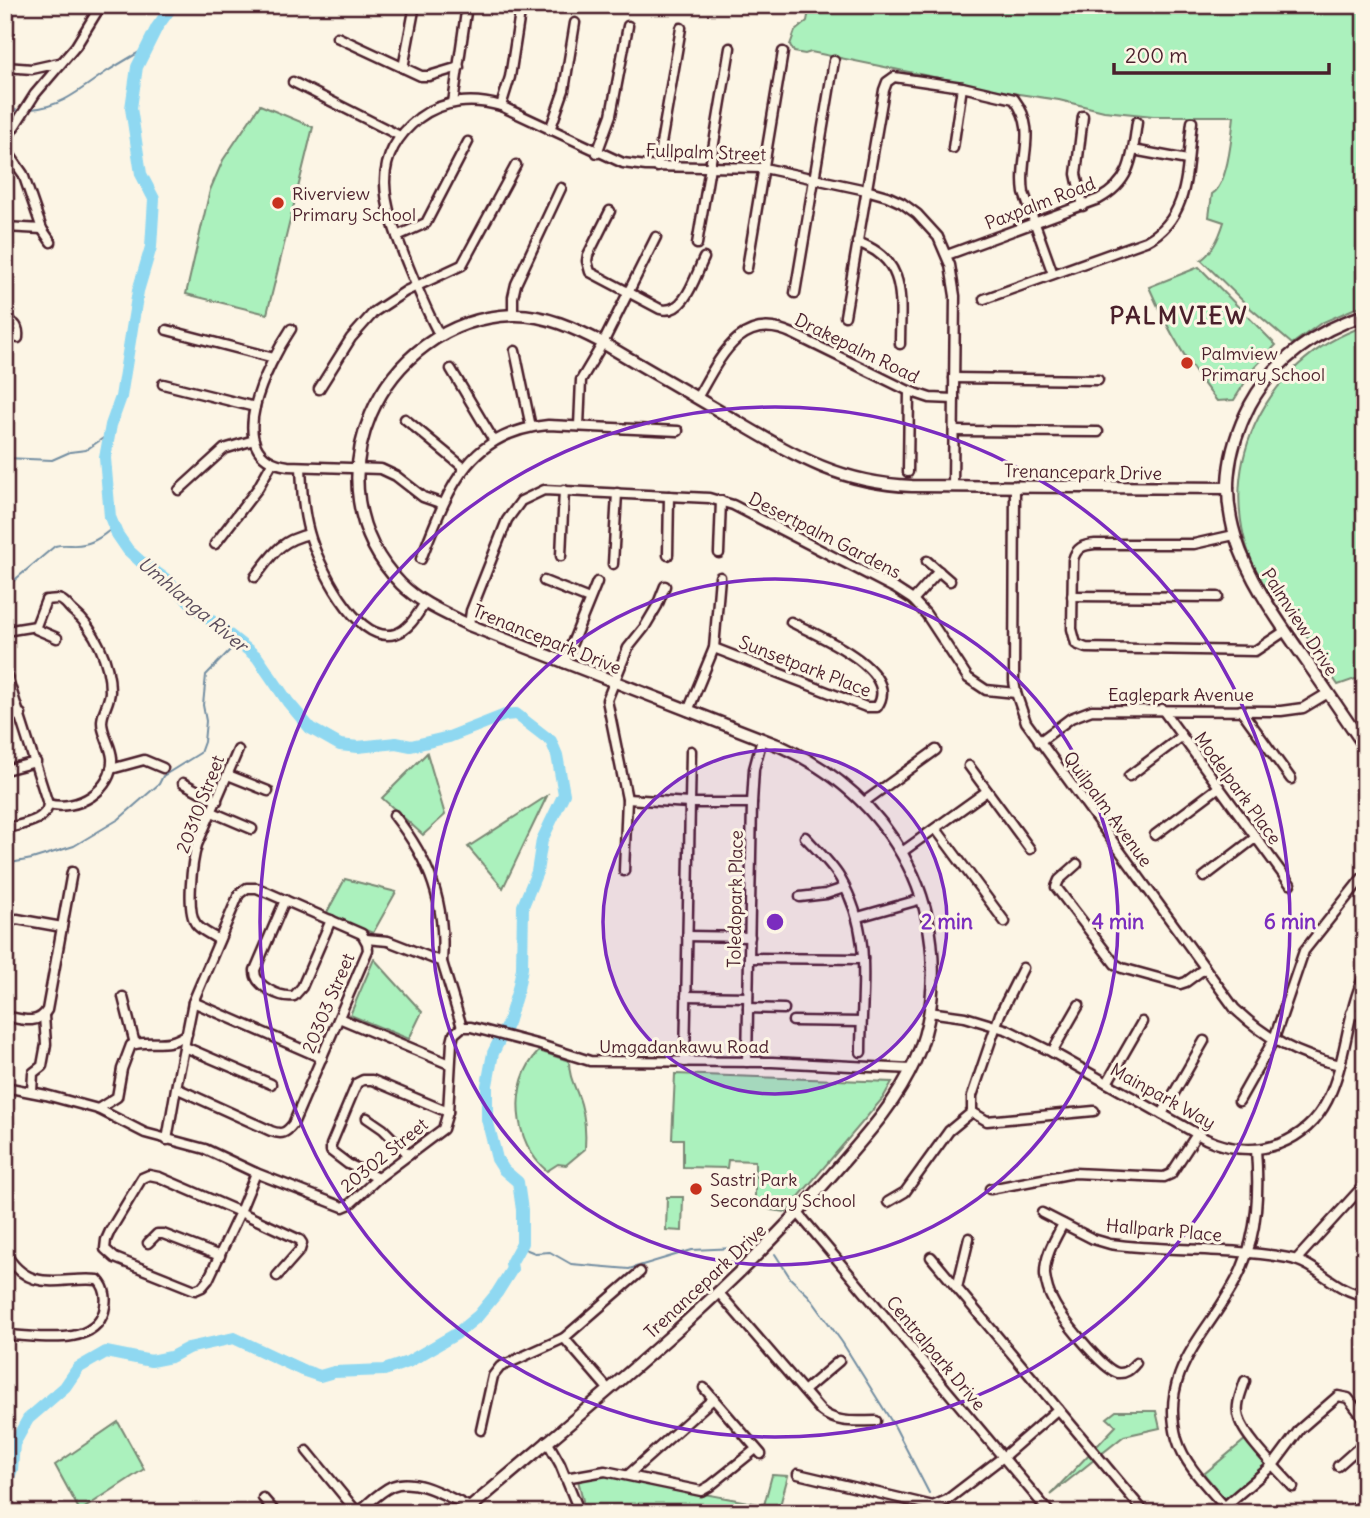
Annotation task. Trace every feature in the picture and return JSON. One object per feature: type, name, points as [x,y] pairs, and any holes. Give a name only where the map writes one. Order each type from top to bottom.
[{"type":"street","points":[[5,141],[35,94],[76,46],[101,5]]},
{"type":"street","points":[[403,68],[415,5]]},
{"type":"street","points":[[453,103],[467,5]]},
{"type":"street","points":[[501,106],[510,78],[520,13]]},
{"type":"street","points":[[550,130],[564,90],[575,23]]},
{"type":"street","points":[[597,153],[611,115],[628,26]]},
{"type":"street","points":[[657,167],[681,28]]},
{"type":"street","points":[[337,37],[421,76],[459,67]]},
{"type":"street","points":[[698,244],[730,48]]},
{"type":"street","points":[[747,268],[783,52]]},
{"type":"street","points":[[795,293],[834,61]]},
{"type":"street","points":[[5,66],[32,69],[59,63]]},
{"type":"street","points":[[845,316],[884,90],[887,82],[900,77],[1007,96],[1018,104],[1028,134],[1023,187],[1053,274]]},
{"type":"street","points":[[293,82],[400,136]]},
{"type":"street","points":[[953,148],[962,87]]},
{"type":"street","name":"Fullpalm Street","points":[[440,336],[416,286],[397,236],[386,206],[384,184],[388,158],[400,136],[425,114],[453,103],[480,102],[501,106],[623,163],[657,167],[764,168],[866,190],[902,203],[917,214],[933,230],[947,255],[953,275],[953,486]]},
{"type":"street","points":[[1083,116],[1076,174],[1083,205]]},
{"type":"street","name":"Paxpalm Road","points":[[947,255],[1099,200],[1117,188],[1126,174],[1137,122]]},
{"type":"street","points":[[984,299],[1146,241],[1161,233],[1173,220],[1181,203],[1192,122]]},
{"type":"street","points":[[397,236],[426,223],[468,142]]},
{"type":"street","points":[[5,148],[23,174],[42,229],[51,242]]},
{"type":"street","points":[[1133,150],[1187,160]]},
{"type":"street","points":[[318,389],[351,338],[374,312],[416,286],[462,265],[516,165]]},
{"type":"street","points":[[513,315],[516,284],[561,188]]},
{"type":"street","points":[[610,211],[588,255],[588,267],[596,276],[660,309],[676,309],[704,258]]},
{"type":"street","points":[[5,226],[42,229]]},
{"type":"street","points":[[579,426],[581,380],[603,343],[656,237]]},
{"type":"street","points":[[857,243],[881,255],[890,263],[896,275],[900,288],[900,344]]},
{"type":"street","name":"Trenancepark Drive","points":[[467,1510],[719,1293],[798,1213],[883,1116],[911,1069],[929,1012],[932,955],[922,899],[902,852],[887,828],[864,802],[824,769],[796,753],[762,739],[469,625],[425,603],[393,575],[375,547],[362,513],[358,469],[365,427],[383,390],[406,361],[440,336],[461,326],[513,315],[548,320],[578,330],[793,454],[849,478],[881,484],[953,486],[1228,488]]},
{"type":"street","name":"Palmview Drive","points":[[1365,315],[1334,326],[1310,340],[1292,353],[1263,385],[1238,433],[1228,488],[1234,535],[1249,573],[1285,631],[1365,747]]},
{"type":"street","points":[[5,319],[16,324],[19,330],[18,338]]},
{"type":"street","name":"Drakepalm Road","points":[[697,398],[728,346],[741,335],[761,328],[786,330],[909,391],[930,398],[954,399]]},
{"type":"street","points":[[290,329],[274,358],[255,407],[252,425],[257,448],[272,463],[301,467],[381,469],[390,472],[413,491],[443,504]]},
{"type":"street","points":[[167,330],[274,358]]},
{"type":"street","points":[[515,351],[531,427]]},
{"type":"street","points":[[451,369],[494,441]]},
{"type":"street","points":[[954,378],[1098,380]]},
{"type":"street","points":[[163,384],[255,407]]},
{"type":"street","points":[[908,472],[909,391]]},
{"type":"street","points":[[405,419],[463,467]]},
{"type":"street","points":[[421,559],[443,504],[463,467],[494,441],[531,427],[579,426],[678,431]]},
{"type":"street","points":[[954,430],[1098,432]]},
{"type":"street","points":[[179,490],[224,449],[254,440]]},
{"type":"street","points":[[215,544],[258,488],[272,463]]},
{"type":"street","points":[[301,467],[309,534],[329,580],[351,611],[368,629],[385,635],[402,631],[425,603]]},
{"type":"street","name":"Quilpalm Avenue","points":[[1016,487],[1016,694],[1026,722],[1235,1009],[1251,1024],[1274,1039],[1310,1058],[1340,1065]]},
{"type":"street","points":[[561,556],[564,490]]},
{"type":"street","name":"Desertpalm Gardens","points":[[469,625],[471,611],[511,512],[521,501],[536,493],[564,490],[721,501],[913,600],[926,614],[968,678],[986,690],[1016,694]]},
{"type":"street","points":[[613,564],[617,493]]},
{"type":"street","points":[[668,555],[669,496]]},
{"type":"street","name":"Desertpalm Gardens","points":[[719,553],[721,501]]},
{"type":"street","points":[[256,577],[285,541],[309,534]]},
{"type":"street","points":[[1234,535],[1194,544],[1095,544],[1081,547],[1074,554],[1073,560],[1073,639],[1082,648],[1255,650],[1285,631]]},
{"type":"street","name":"Desertpalm Gardens","points":[[927,561],[950,581]]},
{"type":"street","name":"Desertpalm Gardens","points":[[913,600],[939,571]]},
{"type":"street","points":[[688,711],[714,648],[720,577]]},
{"type":"street","points":[[544,581],[589,599]]},
{"type":"street","points":[[565,663],[597,582]]},
{"type":"street","points":[[624,871],[627,799],[606,708],[612,682],[628,648],[644,628],[665,586]]},
{"type":"street","points":[[1072,596],[1218,597]]},
{"type":"street","points":[[48,804],[64,807],[96,794],[106,782],[111,769],[110,745],[102,725],[110,694],[107,668],[81,616],[57,599],[43,602],[36,629],[57,638]]},
{"type":"street","name":"Sunsetpark Place","points":[[714,648],[866,707],[877,707],[880,701],[878,682],[863,662],[844,648],[791,622]]},
{"type":"street","points":[[5,631],[36,626]]},
{"type":"street","points":[[5,670],[48,804],[48,811],[43,817],[5,829]]},
{"type":"street","name":"Eaglepark Avenue","points":[[1039,741],[1084,712],[1162,709],[1293,710],[1311,705],[1328,694]]},
{"type":"street","name":"Modelpark Place","points":[[1162,709],[1290,884]]},
{"type":"street","points":[[1241,710],[1291,779]]},
{"type":"street","points":[[5,719],[21,714]]},
{"type":"street","points":[[1129,776],[1181,737]]},
{"type":"street","name":"Toledopark Place","points":[[747,1062],[752,803],[754,769],[762,739]]},
{"type":"street","name":"20310 Street","points":[[219,940],[194,921],[191,903],[192,861],[238,750]]},
{"type":"street","points":[[864,802],[936,750]]},
{"type":"street","points":[[685,1062],[691,751]]},
{"type":"street","points":[[111,769],[144,760],[163,768]]},
{"type":"street","points":[[5,770],[36,762]]},
{"type":"street","points":[[969,766],[1030,849]]},
{"type":"street","points":[[228,775],[268,791]]},
{"type":"street","points":[[183,783],[217,801]]},
{"type":"street","points":[[1155,835],[1219,787]]},
{"type":"street","points":[[902,852],[987,791]]},
{"type":"street","points":[[627,799],[752,803]]},
{"type":"street","points":[[212,812],[252,829]]},
{"type":"street","points":[[339,1018],[449,1065],[452,1042],[458,1029],[462,1027],[442,962],[443,938],[428,868],[415,841],[394,815]]},
{"type":"street","points":[[936,828],[1005,922]]},
{"type":"street","points":[[804,837],[833,868],[858,917],[863,960],[861,1052]]},
{"type":"street","points":[[1204,877],[1255,838]]},
{"type":"street","points":[[1077,864],[1059,880],[1056,889],[1115,964],[1180,984],[1205,968]]},
{"type":"street","points":[[32,1092],[33,1073],[42,1066],[45,1050],[44,1016],[72,872]]},
{"type":"street","points":[[1239,1101],[1274,1039],[1307,946],[1362,878],[1365,881]]},
{"type":"street","name":"20303 Street","points":[[167,1140],[176,1088],[193,1002],[239,894],[243,890],[257,888],[362,934],[368,950],[293,1124],[284,1133],[271,1131],[176,1088]]},
{"type":"street","points":[[800,897],[826,894],[844,888]]},
{"type":"street","points":[[858,917],[922,899]]},
{"type":"street","points":[[285,900],[255,970],[255,976],[260,984],[286,996],[298,993],[307,979],[331,920]]},
{"type":"street","points":[[5,923],[17,919],[62,927]]},
{"type":"street","points":[[687,936],[750,937]]},
{"type":"street","points":[[366,939],[388,941],[442,962]]},
{"type":"street","points":[[749,958],[863,960]]},
{"type":"street","points":[[972,1112],[972,1096],[997,1025],[1024,968]]},
{"type":"street","name":"Mainpark Way","points":[[929,1012],[997,1025],[1052,1052],[1197,1134],[1224,1146],[1256,1149],[1286,1141],[1313,1122],[1324,1108],[1333,1091],[1351,1013],[1365,974]]},
{"type":"street","points":[[686,996],[748,997]]},
{"type":"street","points":[[123,997],[135,1044]]},
{"type":"street","points":[[193,1002],[322,1058]]},
{"type":"street","points":[[1052,1052],[1079,1005]]},
{"type":"street","points":[[748,1008],[784,1009]]},
{"type":"street","points":[[1351,1013],[1365,1016]]},
{"type":"street","points":[[5,1016],[33,1021],[44,1016]]},
{"type":"street","points":[[793,1021],[861,1022]]},
{"type":"street","points":[[1107,1083],[1142,1022]]},
{"type":"street","name":"Umgadankawu Road","points":[[462,1027],[540,1045],[590,1061],[747,1062],[911,1069]]},
{"type":"street","points":[[98,1109],[117,1097],[128,1049],[135,1044],[176,1042],[187,1034]]},
{"type":"street","points":[[1163,1114],[1204,1041]]},
{"type":"street","points":[[185,1046],[271,1084]]},
{"type":"street","name":"20302 Street","points":[[5,1087],[98,1109],[145,1133],[205,1149],[256,1173],[343,1207],[438,1134],[444,1125],[447,1112],[449,1065]]},
{"type":"street","points":[[378,1178],[348,1164],[331,1151],[331,1145],[357,1083],[372,1080],[447,1112]]},
{"type":"street","points":[[972,1112],[987,1121],[1094,1111]]},
{"type":"street","points":[[888,1202],[905,1192],[949,1131],[972,1112]]},
{"type":"street","points":[[367,1118],[383,1129],[409,1155]]},
{"type":"street","points":[[990,1189],[1074,1173],[1164,1177],[1171,1174],[1197,1134]]},
{"type":"street","points":[[1228,1510],[1189,1464],[1178,1441],[1174,1420],[1175,1394],[1181,1366],[1232,1287],[1248,1252],[1258,1199],[1256,1149]]},
{"type":"street","points":[[256,1173],[240,1212],[220,1256],[205,1285],[191,1290],[115,1258],[107,1252],[105,1244],[138,1180],[145,1176],[159,1177],[240,1212],[300,1240],[300,1250],[277,1276]]},
{"type":"street","points":[[1365,1184],[1296,1260],[1344,1289],[1365,1295]]},
{"type":"street","name":"Centralpark Drive","points":[[798,1213],[1050,1513]]},
{"type":"street","name":"Hallpark Place","points":[[1042,1213],[1110,1244],[1248,1252],[1296,1260]]},
{"type":"street","points":[[1063,1224],[1046,1264],[1045,1275],[1053,1302],[1107,1367],[1122,1373],[1136,1363]]},
{"type":"street","points":[[148,1243],[157,1234],[163,1234],[220,1256]]},
{"type":"street","points":[[957,1288],[969,1238]]},
{"type":"street","points":[[5,1335],[79,1336],[98,1323],[103,1315],[106,1297],[99,1280],[57,1283],[43,1281],[21,1271],[6,1255]]},
{"type":"street","points":[[930,1257],[1145,1513]]},
{"type":"street","points":[[481,1430],[496,1371],[507,1363],[564,1338],[640,1272]]},
{"type":"street","points":[[719,1293],[830,1418],[839,1421],[876,1421]]},
{"type":"street","points":[[564,1338],[608,1390]]},
{"type":"street","points":[[804,1391],[839,1361]]},
{"type":"street","points":[[1245,1381],[1239,1399],[1238,1416],[1244,1429],[1293,1487]]},
{"type":"street","points":[[565,1478],[600,1471],[701,1491],[710,1486],[759,1451],[704,1388]]},
{"type":"street","points":[[1217,1513],[1228,1510],[1274,1464],[1300,1429],[1338,1396],[1348,1398],[1363,1414]]},
{"type":"street","points":[[628,1475],[713,1399]]},
{"type":"street","points":[[798,1474],[933,1506],[947,1500],[1003,1457],[1058,1409]]},
{"type":"street","points":[[547,1441],[580,1513]]},
{"type":"street","points":[[1338,1466],[1365,1442]]},
{"type":"street","points":[[307,1451],[357,1512],[384,1490],[406,1483],[422,1487],[467,1510]]},
{"type":"street","points":[[263,1498],[276,1513]]},
{"type":"street","points":[[1351,1513],[1365,1500]]},
{"type":"green space","points":[[810,5],[1365,5],[1365,304],[1321,323],[1292,344],[1201,260],[1212,248],[1224,222],[1209,217],[1212,194],[1222,181],[1225,170],[1234,116],[1153,116],[1104,111],[811,52],[794,52],[790,45],[795,31],[807,21]]},
{"type":"green space","points":[[260,105],[313,127],[267,314],[186,294],[210,190],[223,160]]},
{"type":"green space","points":[[1199,267],[1276,345],[1254,368],[1234,400],[1217,401],[1206,388],[1179,346],[1149,287]]},
{"type":"green space","points":[[1365,326],[1365,683],[1355,679],[1338,685],[1297,622],[1268,591],[1257,573],[1244,535],[1239,497],[1243,460],[1255,425],[1273,393],[1298,365],[1329,342]]},
{"type":"green space","points":[[427,753],[445,815],[423,835],[382,798]]},
{"type":"green space","points":[[547,796],[503,888],[468,847]]},
{"type":"green space","points":[[345,879],[396,892],[373,933],[326,914]]},
{"type":"green space","points":[[374,959],[422,1012],[409,1039],[350,1015]]},
{"type":"green space","points":[[539,1051],[569,1061],[585,1126],[585,1149],[566,1165],[558,1164],[547,1171],[527,1145],[519,1112],[522,1079]]},
{"type":"green space","points":[[675,1074],[892,1082],[883,1098],[786,1212],[771,1210],[755,1203],[755,1161],[728,1160],[727,1168],[683,1167],[683,1139],[672,1139]]},
{"type":"green space","points":[[667,1197],[683,1197],[682,1231],[666,1230]]},
{"type":"green space","points":[[1116,1411],[1156,1411],[1160,1428],[1124,1436],[1050,1495],[1116,1426],[1107,1418]]},
{"type":"green space","points":[[118,1422],[144,1469],[80,1511],[55,1465]]},
{"type":"green space","points":[[1246,1439],[1267,1463],[1225,1499],[1204,1474]]},
{"type":"green space","points":[[772,1475],[788,1476],[778,1513],[586,1513],[578,1480],[608,1476],[764,1505]]},
{"type":"waterway","name":"Umhlanga River","points":[[5,1487],[12,1469],[14,1444],[28,1419],[65,1387],[78,1368],[106,1352],[151,1361],[171,1357],[188,1348],[234,1338],[320,1376],[334,1372],[384,1370],[408,1362],[456,1334],[478,1316],[512,1269],[511,1263],[522,1243],[522,1210],[518,1182],[504,1170],[497,1159],[487,1119],[487,1085],[493,1053],[508,1023],[518,989],[522,968],[523,906],[537,872],[542,840],[564,794],[557,755],[551,741],[516,714],[505,715],[449,737],[411,746],[396,743],[358,747],[340,745],[310,728],[257,657],[128,550],[110,517],[105,458],[111,425],[121,397],[138,291],[151,247],[154,199],[141,174],[131,108],[137,67],[157,27],[173,5]]},
{"type":"waterway","points":[[31,109],[62,101],[145,49]]},
{"type":"waterway","points":[[5,111],[22,110]]},
{"type":"waterway","points":[[5,458],[52,460],[70,452],[86,450],[109,434]]},
{"type":"waterway","points":[[5,588],[55,546],[88,543],[115,526]]},
{"type":"waterway","points":[[5,864],[74,846],[119,819],[159,784],[163,776],[200,753],[206,721],[203,705],[206,675],[231,649],[233,639]]},
{"type":"waterway","points":[[520,1247],[535,1253],[550,1252],[571,1264],[629,1269],[692,1250],[736,1248],[759,1238]]},
{"type":"waterway","points":[[775,1254],[791,1279],[809,1296],[842,1342],[895,1427],[929,1493]]},
{"type":"waterway","name":"Umhlanga River","points":[[5,1480],[9,1478]]},
{"type":"place","name":"Riverview Primary School","points":[[278,203]]},
{"type":"place","name":"Palmview Primary School","points":[[1187,363]]},
{"type":"place","name":"Sastri Park Secondary School","points":[[696,1189]]},
{"type":"district","name":"PALMVIEW","points":[[1179,315]]}]
